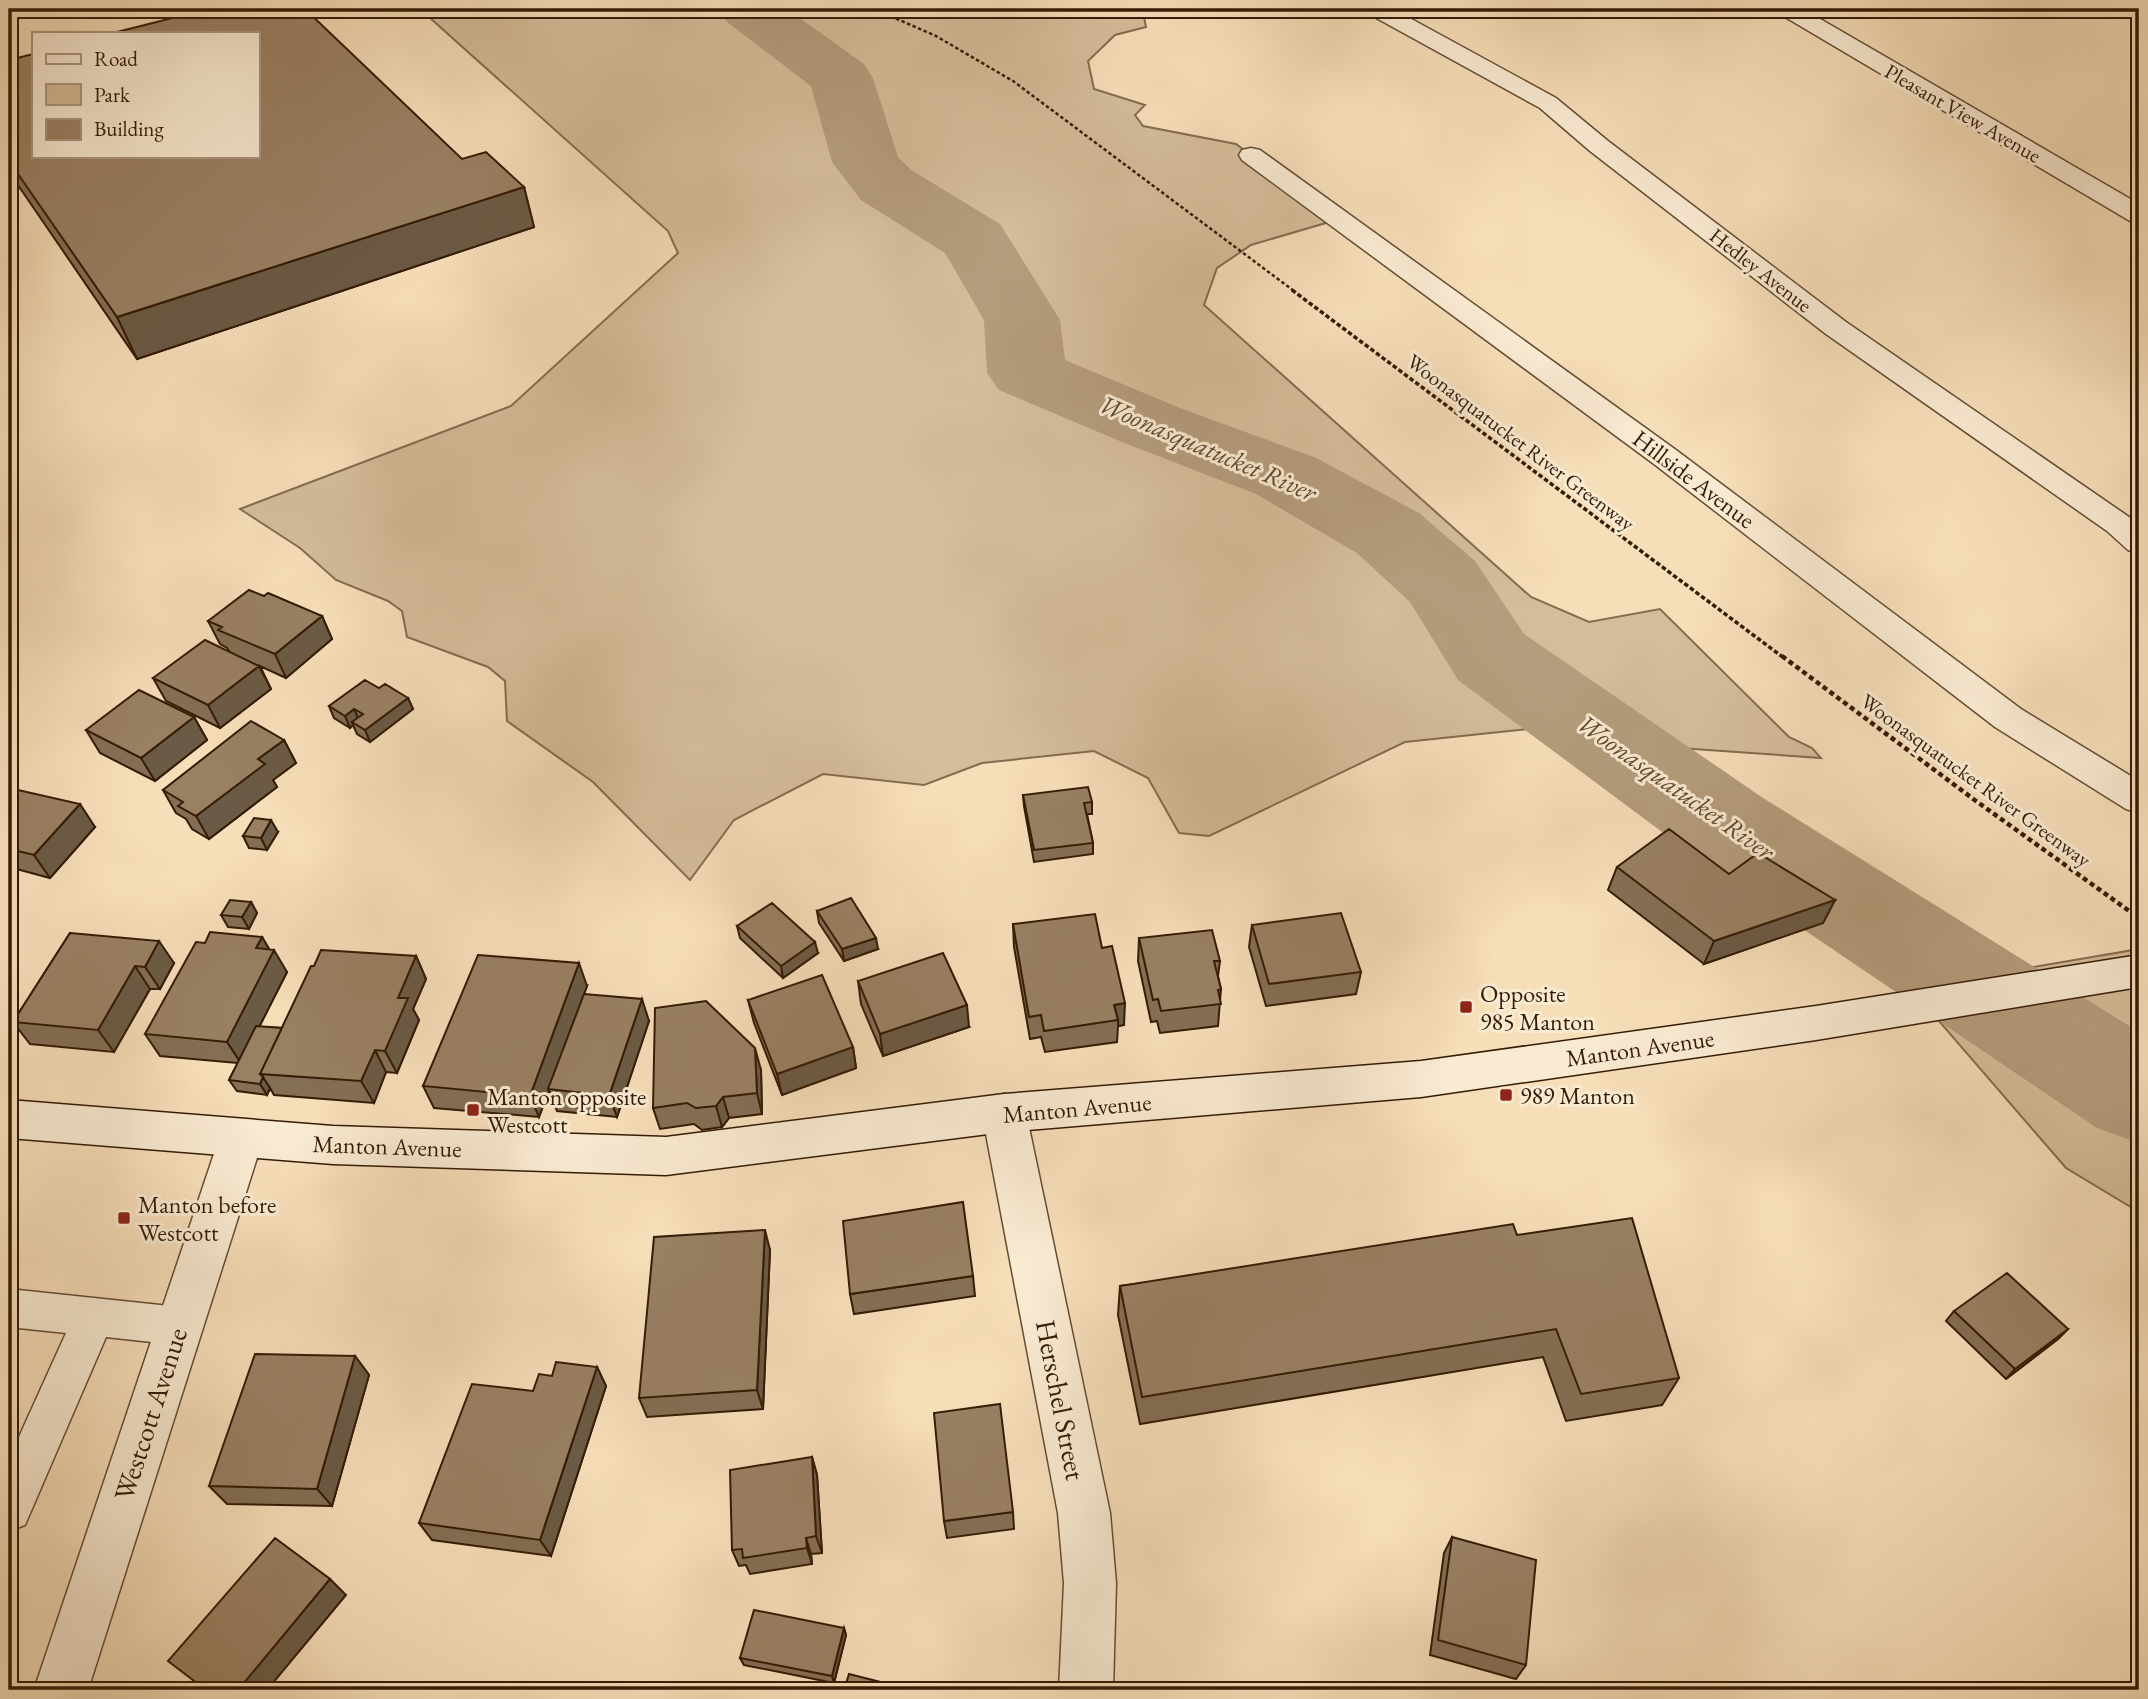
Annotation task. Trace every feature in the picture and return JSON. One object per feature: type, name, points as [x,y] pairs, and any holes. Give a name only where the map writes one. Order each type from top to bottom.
[{"type":"street","name":"Hedley Avenue","points":[[1377,9],[1548,103],[1836,328],[2118,524],[2139,544]]},
{"type":"street","name":"Pleasant View Avenue","points":[[1788,9],[2139,215]]},
{"type":"street","name":"Hillside Avenue","points":[[1251,155],[1665,457],[2008,718],[2139,799]]},
{"type":"street","name":"Manton Avenue","points":[[9,1119],[333,1145],[666,1156],[1004,1113],[1420,1079],[1816,1023],[1890,1009],[2139,972]]},
{"type":"street","name":"Herschel Street","points":[[1004,1113],[1084,1513],[1090,1583],[1086,1690]]},
{"type":"street","name":"Westcott Avenue","points":[[61,1690],[241,1139]]},
{"type":"lane","points":[[9,1308],[179,1326]]},
{"type":"lane","points":[[9,1509],[94,1317]]},
{"type":"path","name":"Woonasquatucket River Greenway","points":[[874,9],[936,36],[1013,80],[1976,801],[2139,918]]},
{"type":"green space","points":[[420,9],[1121,9],[1144,17],[1146,27],[1115,35],[1088,61],[1094,89],[1145,105],[1135,115],[1143,126],[1236,144],[1336,220],[1251,245],[1217,268],[1204,305],[1531,597],[1589,622],[1660,609],[1789,737],[1812,748],[1821,758],[1679,748],[1528,729],[1405,742],[1209,836],[1179,833],[1148,778],[1094,751],[982,763],[924,785],[823,774],[734,820],[690,880],[593,782],[507,721],[505,681],[488,667],[407,637],[402,611],[388,601],[336,580],[300,548],[240,509],[511,406],[678,253],[668,231]]},
{"type":"green space","points":[[2139,949],[2139,1212],[2066,1168],[1926,1006],[1930,989],[1966,980],[1971,973],[1987,975]]},
{"type":"building","points":[[208,9],[305,9],[462,159],[486,152],[524,187],[117,317],[9,161],[9,60],[32,54],[32,158],[259,158],[259,32],[117,32]]},
{"type":"building","points":[[249,590],[264,596],[268,593],[322,616],[275,654],[218,630],[222,627],[208,621]]},
{"type":"building","points":[[205,640],[259,666],[208,705],[153,678]]},
{"type":"building","points":[[365,680],[379,688],[385,684],[408,698],[365,730],[352,722],[363,714],[354,709],[345,716],[329,706]]},
{"type":"building","points":[[139,690],[194,717],[141,758],[86,730]]},
{"type":"building","points":[[251,721],[284,740],[258,759],[265,764],[196,816],[178,806],[183,802],[163,790]]},
{"type":"building","points":[[1088,787],[1092,802],[1084,803],[1093,843],[1034,850],[1023,795]]},
{"type":"building","points":[[9,788],[80,804],[34,855],[9,849]]},
{"type":"building","points":[[254,818],[271,820],[261,838],[243,836]]},
{"type":"building","points":[[1669,829],[1729,874],[1758,853],[1835,900],[1714,941],[1617,867]]},
{"type":"building","points":[[851,898],[876,938],[842,949],[817,911]]},
{"type":"building","points":[[230,900],[251,902],[242,917],[221,915]]},
{"type":"building","points":[[772,903],[815,942],[781,966],[737,926]]},
{"type":"building","points":[[1341,913],[1361,972],[1269,984],[1252,925]]},
{"type":"building","points":[[1095,914],[1102,948],[1112,946],[1125,1003],[1114,1005],[1118,1020],[1044,1031],[1041,1015],[1029,1017],[1013,924]]},
{"type":"building","points":[[1212,930],[1220,961],[1214,961],[1221,989],[1218,990],[1221,1004],[1161,1011],[1158,999],[1153,1000],[1139,938]]},
{"type":"building","points":[[210,932],[262,937],[256,948],[274,950],[227,1042],[145,1034],[196,942],[205,943]]},
{"type":"building","points":[[70,933],[159,941],[145,967],[135,966],[98,1030],[13,1022]]},
{"type":"building","points":[[321,950],[416,956],[398,998],[408,998],[385,1051],[375,1050],[361,1081],[260,1074],[311,966],[314,966]]},
{"type":"building","points":[[943,953],[967,1005],[880,1034],[858,981]]},
{"type":"building","points":[[478,955],[579,963],[530,1096],[423,1086]]},
{"type":"building","points":[[822,975],[853,1047],[777,1074],[748,1000]]},
{"type":"building","points":[[584,994],[642,999],[609,1096],[548,1089]]},
{"type":"building","points":[[706,1001],[755,1048],[757,1093],[723,1097],[716,1106],[696,1108],[687,1103],[653,1108],[655,1008]]},
{"type":"building","points":[[256,1026],[282,1028],[260,1074],[263,1077],[260,1084],[229,1080]]},
{"type":"building","points":[[963,1202],[973,1276],[850,1294],[843,1221]]},
{"type":"building","points":[[1632,1218],[1679,1378],[1581,1394],[1556,1329],[1142,1397],[1120,1286],[1513,1224],[1517,1235]]},
{"type":"building","points":[[765,1230],[757,1390],[639,1398],[654,1237]]},
{"type":"building","points":[[2007,1273],[2068,1329],[2015,1369],[1954,1311]]},
{"type":"building","points":[[255,1354],[355,1356],[317,1489],[209,1486]]},
{"type":"building","points":[[556,1362],[597,1367],[540,1540],[419,1523],[472,1384],[533,1391],[539,1374],[552,1376]]},
{"type":"building","points":[[1000,1404],[1013,1512],[944,1521],[934,1413]]},
{"type":"building","points":[[812,1457],[816,1536],[806,1538],[807,1548],[743,1558],[742,1549],[732,1550],[730,1470]]},
{"type":"building","points":[[1452,1537],[1536,1560],[1526,1665],[1438,1640]]},
{"type":"building","points":[[275,1538],[330,1579],[238,1690],[206,1690],[168,1661]]},
{"type":"building","points":[[754,1610],[844,1628],[832,1676],[740,1658]]},
{"type":"building","points":[[849,1674],[912,1690],[844,1690]]},
{"type":"waterway","name":"Woonasquatucket River","points":[[748,9],[841,78],[866,162],[886,185],[974,239],[1022,320],[1027,373],[1151,425],[1286,476],[1388,533],[1443,582],[1491,657],[1726,825],[2139,1093]]},
{"type":"place","name":"Opposite 985 Manton","points":[[1466,1007]]},
{"type":"place","name":"989 Manton","points":[[1506,1095]]},
{"type":"place","name":"Manton opposite Westcott","points":[[473,1110]]},
{"type":"place","name":"Manton before Westcott","points":[[124,1218]]}]
